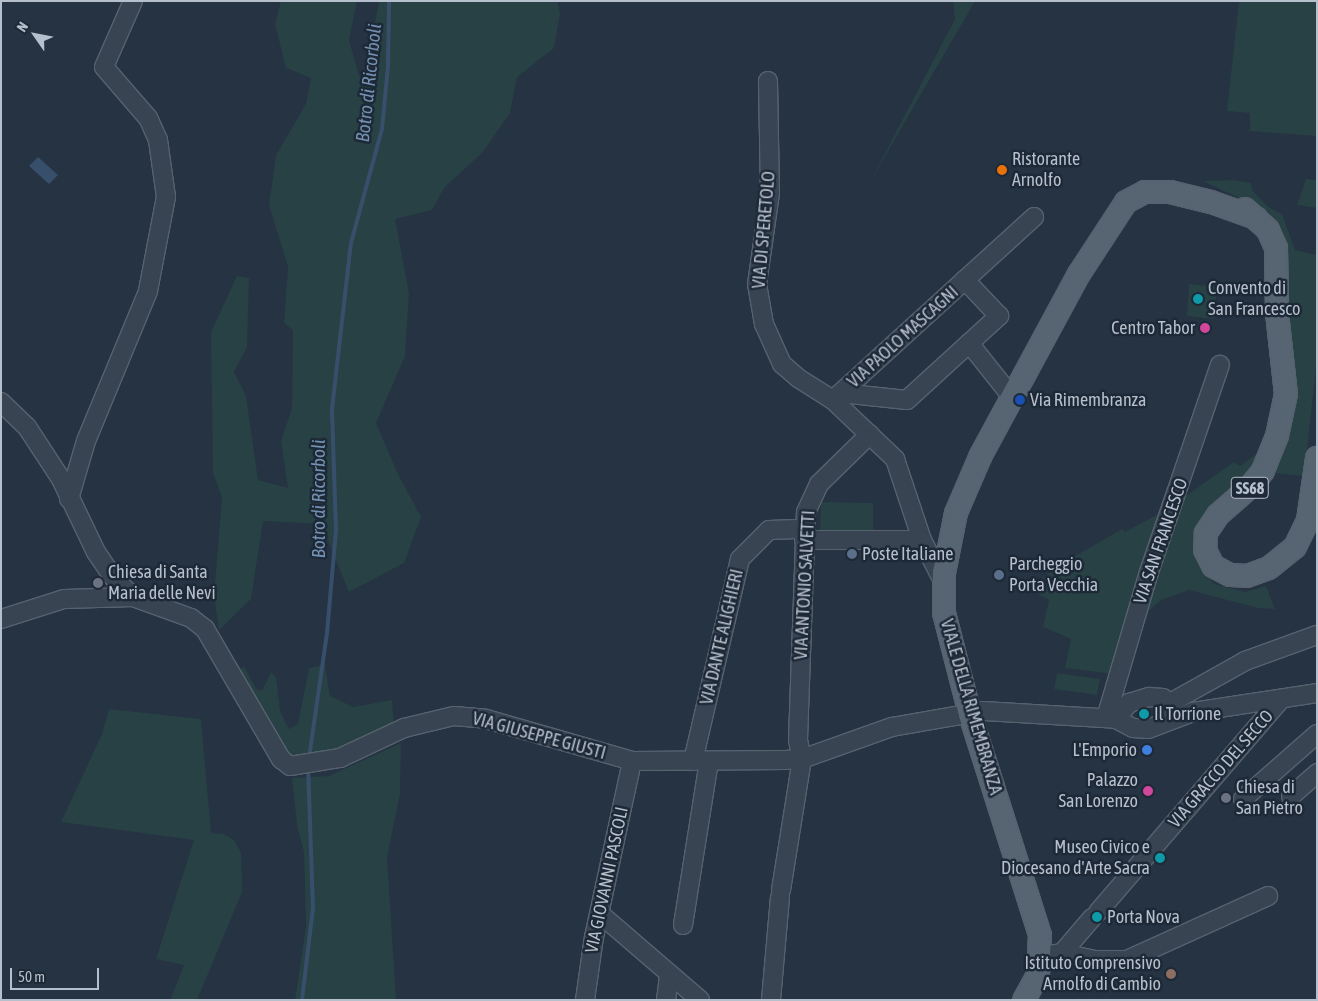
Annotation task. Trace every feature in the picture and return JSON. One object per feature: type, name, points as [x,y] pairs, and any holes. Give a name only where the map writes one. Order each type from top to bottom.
[{"type":"main road","name":"VIALE DELLA RIMEMBRANZA","points":[[1058,951],[1038,929],[970,714],[950,642],[943,580],[950,540],[962,496],[1012,397],[1079,274],[1107,208],[1120,192],[1134,182],[1157,179],[1205,189],[1237,203],[1268,230],[1276,252],[1276,305],[1285,372],[1285,400],[1277,436],[1263,471],[1248,489],[1218,515],[1206,534],[1205,550],[1213,566],[1230,575],[1247,576],[1269,568],[1295,547],[1308,520],[1317,458]]},
{"type":"main road","name":"SS68","points":[[1024,1000],[1058,951]]},
{"type":"street","points":[[69,499],[86,441],[148,291],[166,197],[158,140],[148,118],[104,67],[132,1]]},
{"type":"street","name":"VIA DI SPERETOLO","points":[[768,81],[770,193],[758,272],[758,301],[779,360],[798,378],[837,396],[898,465],[922,540],[943,580]]},
{"type":"street","name":"VIA PAOLO MASCAGNI","points":[[837,396],[1034,217]]},
{"type":"street","name":"VIA PAOLO MASCAGNI","points":[[837,396],[908,400],[999,316],[965,280]]},
{"type":"street","points":[[969,344],[1012,397]]},
{"type":"street","name":"VIA SAN FRANCESCO","points":[[1111,718],[1118,680],[1163,531],[1220,365]]},
{"type":"street","points":[[1,402],[27,426],[60,478],[101,561],[134,597]]},
{"type":"street","name":"VIA ANTONIO SALVETTI","points":[[771,1000],[781,894],[802,759],[798,740],[804,535],[807,507],[814,490],[870,434]]},
{"type":"street","name":"VIA DANTE ALIGHIERI","points":[[683,926],[701,761],[740,559],[769,530],[804,535],[922,540]]},
{"type":"street","points":[[1,619],[64,599],[134,597]]},
{"type":"street","name":"VIA GIUSEPPE GIUSTI","points":[[134,597],[191,618],[205,629],[281,759],[293,766],[347,756],[404,728],[440,718],[465,716],[486,719],[632,761],[701,761],[802,759],[887,728],[996,711],[1111,718],[1133,728],[1144,729],[1172,710]]},
{"type":"street","points":[[1172,710],[1245,661],[1317,635]]},
{"type":"street","name":"VIA GRACCO DEL SECCO","points":[[1058,951],[1095,915],[1281,698],[1317,693]]},
{"type":"street","points":[[1111,718],[1126,705],[1137,699],[1156,696],[1172,710],[1281,698]]},
{"type":"street","points":[[1243,798],[1317,734]]},
{"type":"street","name":"VIA GIOVANNI PASCOLI","points":[[585,1000],[599,913],[632,761]]},
{"type":"street","points":[[1290,796],[1317,772]]},
{"type":"street","points":[[1058,951],[1096,960],[1127,960],[1268,896]]},
{"type":"street","points":[[599,913],[700,1000]]},
{"type":"street","points":[[666,1000],[669,975]]},
{"type":"green space","points":[[281,1],[357,1],[349,40],[359,76],[365,76],[379,1],[557,1],[560,13],[554,48],[517,77],[510,113],[482,153],[445,187],[432,210],[395,219],[409,293],[405,356],[376,423],[398,474],[421,517],[404,563],[349,592],[321,524],[263,521],[251,599],[219,630],[214,596],[222,497],[213,473],[211,332],[237,276],[249,278],[247,347],[234,372],[246,396],[258,480],[288,488],[281,441],[292,408],[293,330],[284,323],[288,267],[269,205],[276,155],[306,104],[311,78],[286,68],[275,24]]},
{"type":"green space","points":[[953,1],[975,1],[869,184],[955,19]]},
{"type":"green space","points":[[1239,1],[1317,1],[1317,136],[1250,131],[1250,113],[1227,111]]},
{"type":"green space","points":[[1306,179],[1317,180],[1317,208],[1297,205]]},
{"type":"green space","points":[[1234,180],[1251,183],[1252,190],[1268,207],[1282,214],[1295,250],[1317,255],[1317,359],[1304,476],[1274,473],[1287,248],[1280,230],[1256,206],[1203,181]]},
{"type":"green space","points":[[1189,284],[1217,287],[1214,319],[1187,316]]},
{"type":"green space","points":[[1264,448],[1255,467],[1198,526],[1193,546],[1196,560],[1214,584],[1245,592],[1266,586],[1275,609],[1258,608],[1189,590],[1161,600],[1144,615],[1183,498],[1234,462],[1240,466]]},
{"type":"green space","points":[[821,502],[873,503],[873,533],[820,533]]},
{"type":"green space","points":[[1166,510],[1114,674],[1065,668],[1071,639],[1043,627],[1049,600],[1029,589],[1058,566],[1122,529],[1125,532]]},
{"type":"green space","points":[[325,665],[330,696],[353,707],[392,700],[394,726],[326,755],[295,761],[286,756],[233,675],[244,666],[256,689],[262,691],[271,672],[276,677],[280,711],[289,729],[298,724],[309,668]]},
{"type":"green space","points":[[1057,673],[1100,679],[1097,695],[1054,689]]},
{"type":"green space","points":[[109,709],[201,719],[211,833],[224,834],[234,840],[241,853],[242,892],[197,1000],[170,1000],[184,965],[156,959],[194,840],[61,822],[102,734]]},
{"type":"green space","points":[[401,743],[400,794],[387,857],[396,1000],[295,1000],[306,926],[304,852],[297,825],[292,778],[329,776]]},
{"type":"water","points":[[38,157],[58,175],[49,184],[29,166]]},
{"type":"waterway","name":"Botro di Ricorboli","points":[[309,758],[327,633],[336,531],[332,409],[351,243],[382,129],[388,67],[389,1]]},
{"type":"waterway","name":"Botro di Ricorboli","points":[[302,1000],[313,908],[308,768]]},
{"type":"place","name":"Ristorante Arnolfo","points":[[1002,170]]},
{"type":"place","name":"Convento di San Francesco","points":[[1198,299]]},
{"type":"place","name":"Centro Tabor","points":[[1205,328]]},
{"type":"place","name":"Via Rimembranza","points":[[1020,400]]},
{"type":"place","name":"Poste Italiane","points":[[852,554]]},
{"type":"place","name":"Parcheggio Porta Vecchia","points":[[999,575]]},
{"type":"place","name":"Chiesa di Santa Maria delle Nevi","points":[[98,583]]},
{"type":"place","name":"Il Torrione","points":[[1144,714]]},
{"type":"place","name":"L'Emporio","points":[[1147,750]]},
{"type":"place","name":"Palazzo San Lorenzo","points":[[1148,791]]},
{"type":"place","name":"Chiesa di San Pietro","points":[[1226,798]]},
{"type":"place","name":"Museo Civico e Diocesano d'Arte Sacra","points":[[1160,858]]},
{"type":"place","name":"Porta Nova","points":[[1097,917]]},
{"type":"place","name":"Istituto Comprensivo Arnolfo di Cambio","points":[[1171,974]]}]
